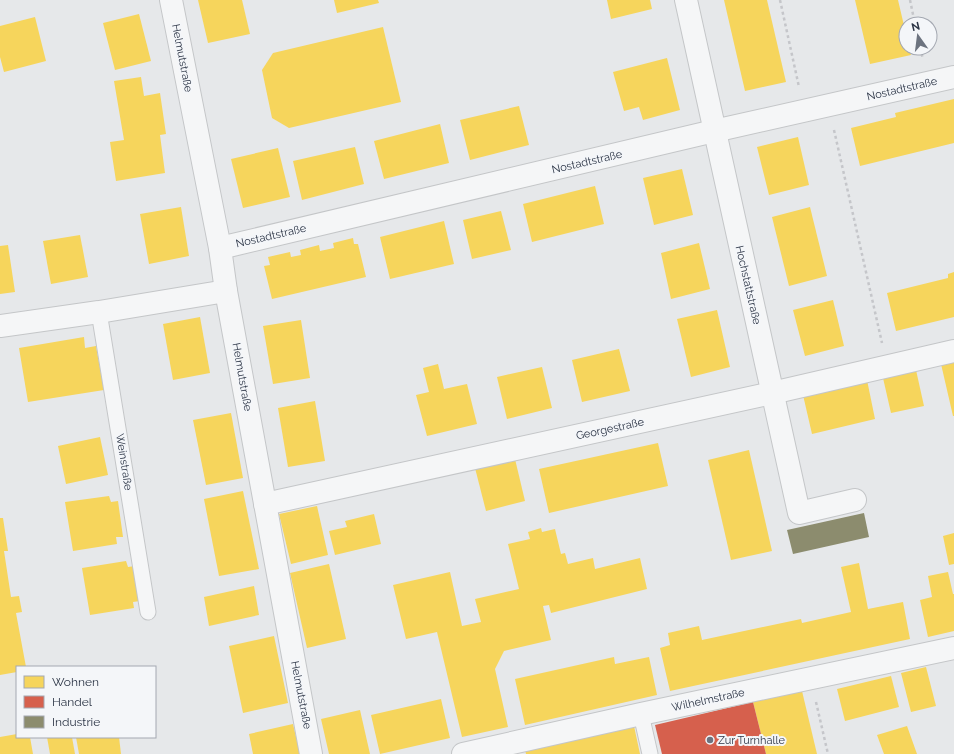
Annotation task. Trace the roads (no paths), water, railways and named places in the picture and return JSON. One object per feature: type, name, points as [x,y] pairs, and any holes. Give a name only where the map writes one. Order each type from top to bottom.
[{"type":"street","name":"Helmutstraße","points":[[171,0],[220,248],[226,291],[311,754]]},
{"type":"street","name":"Hochstattstraße","points":[[686,0],[799,513],[855,500]]},
{"type":"street","name":"Nostadtstraße","points":[[220,248],[954,77]]},
{"type":"street","points":[[0,326],[99,312],[226,291]]},
{"type":"street","name":"Georgestraße","points":[[265,504],[772,393],[954,351]]},
{"type":"street","name":"Wilhelmstraße","points":[[463,754],[641,714],[954,648]]},
{"type":"lane","name":"Weinstraße","points":[[99,312],[148,612]]},
{"type":"lane","points":[[641,714],[650,754]]},
{"type":"place","name":"Zur Turnhalle","points":[[710,740]]}]
